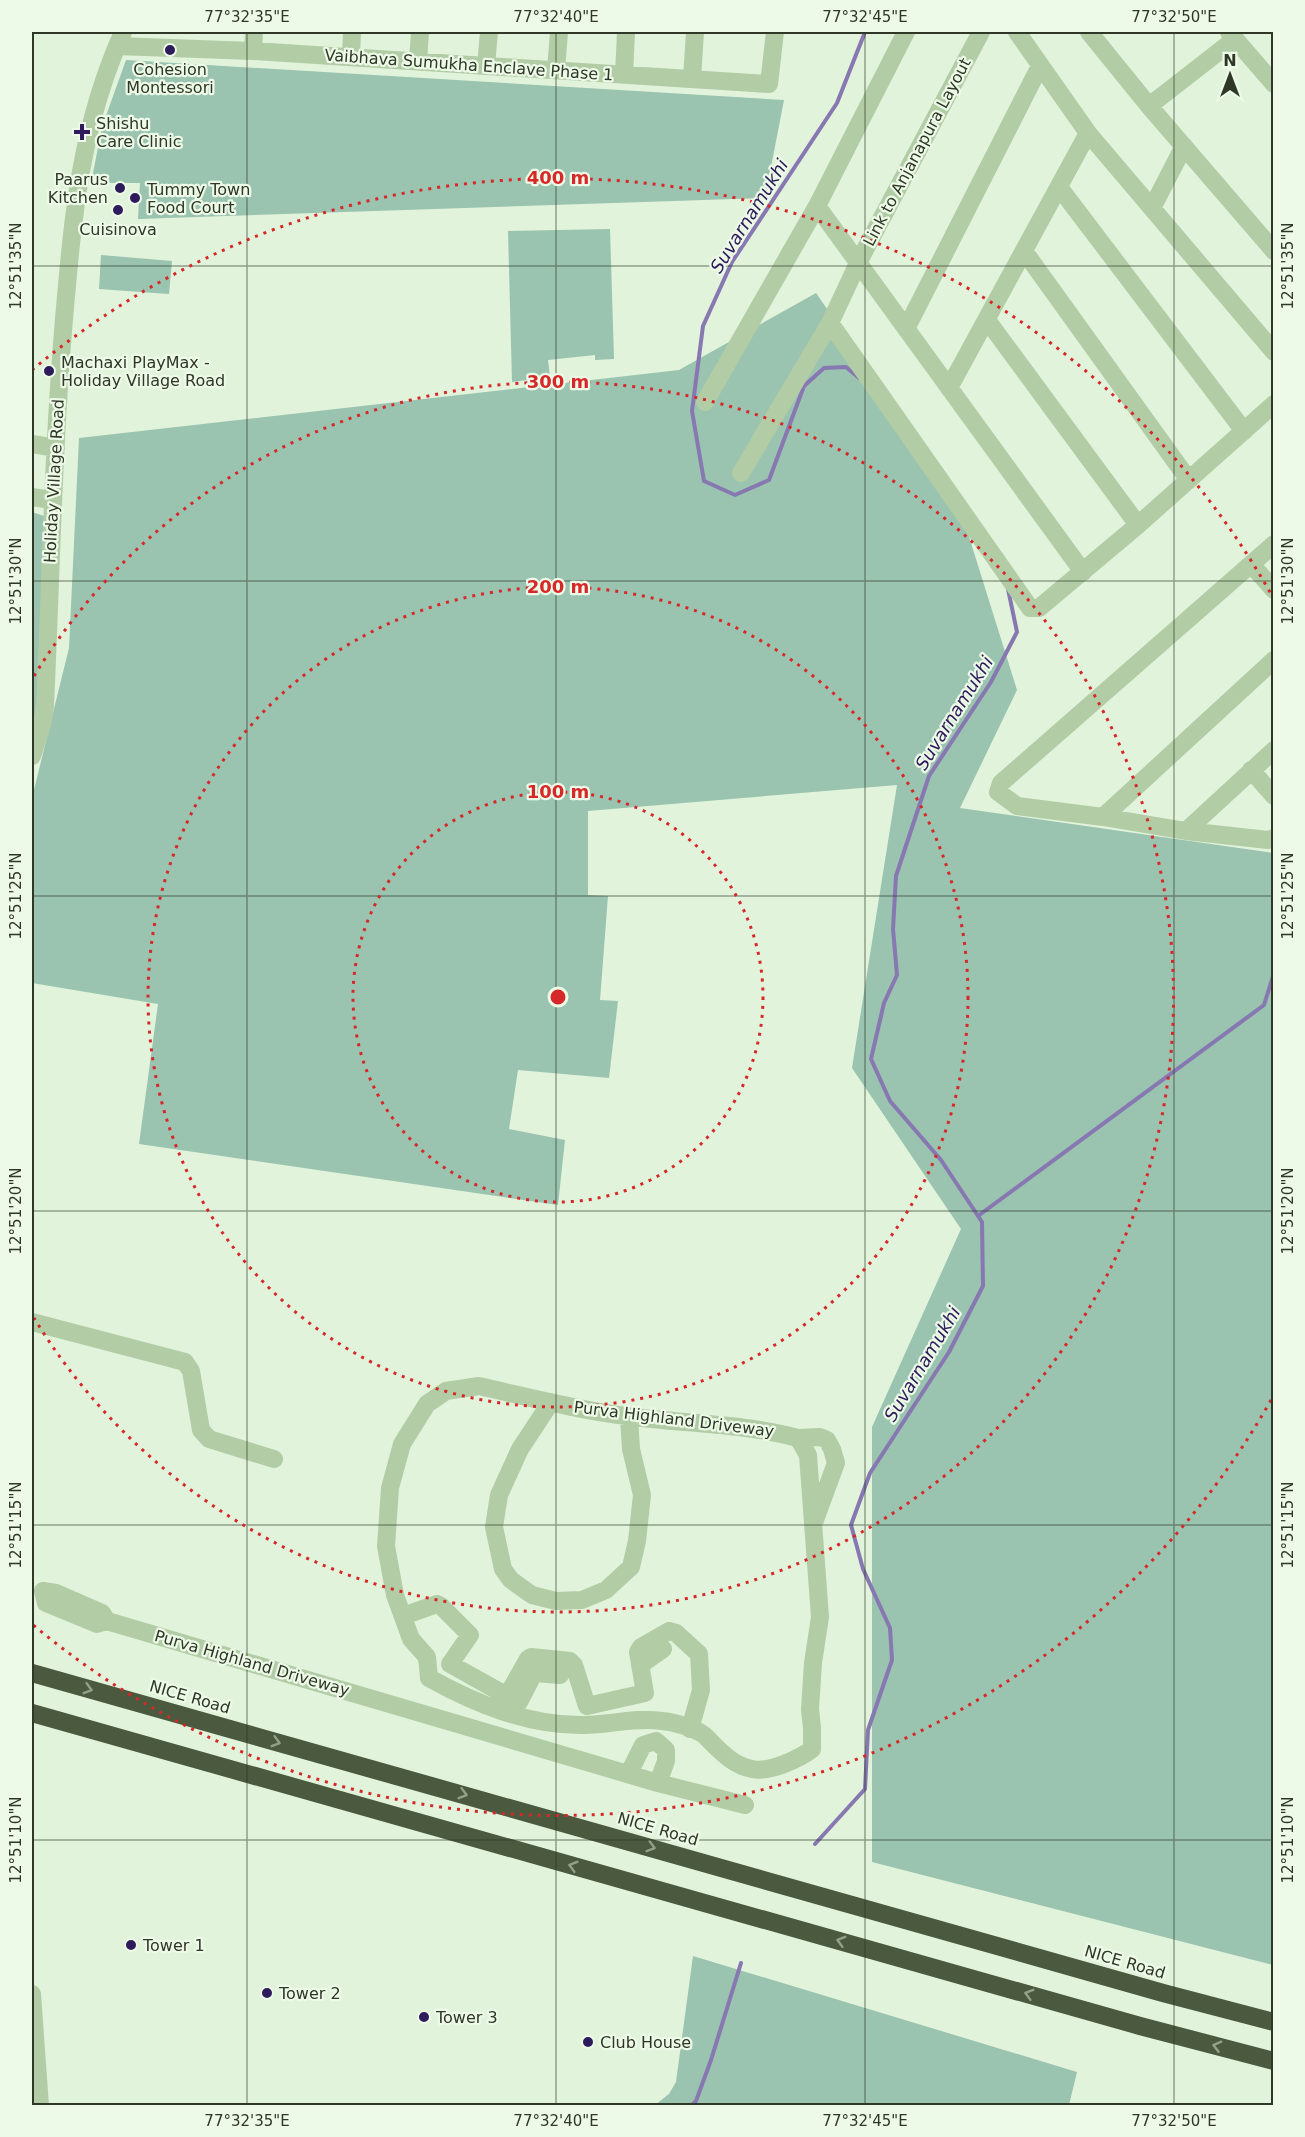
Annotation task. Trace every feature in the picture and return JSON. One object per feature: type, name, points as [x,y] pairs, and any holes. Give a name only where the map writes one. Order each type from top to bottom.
[{"type":"highway","name":"NICE Road","points":[[32,1673],[1163,1993],[1274,2022]]},
{"type":"highway","points":[[32,1713],[1106,2016],[1274,2061]]},
{"type":"street","points":[[253,51],[254,32]]},
{"type":"street","points":[[351,57],[352,32]]},
{"type":"street","points":[[418,62],[420,32]]},
{"type":"street","points":[[486,66],[489,32]]},
{"type":"street","points":[[556,70],[559,32]]},
{"type":"street","points":[[624,75],[626,32]]},
{"type":"street","points":[[692,79],[695,32]]},
{"type":"street","name":"Vaibhava Sumukha Enclave Phase 1","points":[[120,39],[253,51],[769,84],[775,32]]},
{"type":"street","points":[[705,402],[817,206],[906,32]]},
{"type":"street","name":"Link to Anjanapura Layout","points":[[817,206],[859,261],[981,32]]},
{"type":"street","points":[[1017,32],[1088,133],[1274,352]]},
{"type":"street","points":[[1089,32],[1149,106],[1274,251]]},
{"type":"street","points":[[1149,106],[1232,35],[1274,84]]},
{"type":"street","name":"Holiday Village Road","points":[[32,756],[42,725],[45,706],[52,500],[74,205],[91,120],[120,39]]},
{"type":"street","points":[[906,329],[1040,66]]},
{"type":"street","points":[[949,388],[1088,133]]},
{"type":"street","points":[[1152,208],[1184,146]]},
{"type":"street","points":[[1059,187],[1244,431]]},
{"type":"street","points":[[1024,251],[1188,479]]},
{"type":"street","points":[[741,473],[830,323],[859,261]]},
{"type":"street","points":[[859,261],[1083,572]]},
{"type":"street","points":[[987,320],[1138,525]]},
{"type":"street","points":[[830,323],[1030,608],[1039,608],[1083,572],[1274,404]]},
{"type":"street","points":[[32,444],[56,448]]},
{"type":"street","points":[[32,497],[52,500]]},
{"type":"street","points":[[1274,544],[1000,783],[998,792],[1017,806],[1186,831],[1268,840],[1274,838]]},
{"type":"street","points":[[1251,564],[1274,590]]},
{"type":"street","points":[[1103,817],[1270,669]]},
{"type":"street","points":[[1186,831],[1274,750]]},
{"type":"street","points":[[1251,770],[1274,796]]},
{"type":"street","points":[[32,1322],[185,1362],[191,1371],[204,1436],[274,1460]]},
{"type":"street","name":"Purva Highland Driveway","points":[[479,1386],[551,1402],[600,1413],[768,1430],[798,1438],[807,1455],[820,1617],[813,1663],[810,1709],[812,1749],[801,1758],[785,1764],[754,1770],[729,1760],[702,1733],[662,1720],[624,1720],[589,1725],[560,1725],[510,1714],[452,1691],[429,1678],[427,1657],[411,1639],[395,1594],[386,1546],[390,1488],[402,1444],[427,1404],[446,1391],[479,1386]]},
{"type":"street","points":[[551,1402],[520,1449],[499,1495],[494,1527],[503,1569],[511,1580],[532,1594],[556,1601],[582,1600],[606,1590],[631,1567],[637,1542],[642,1495],[631,1449],[629,1417]]},
{"type":"street","points":[[798,1438],[820,1437],[827,1440],[836,1463],[813,1527]]},
{"type":"street","name":"Purva Highland Driveway","points":[[37,1587],[102,1613],[107,1621],[658,1783],[745,1805]]},
{"type":"street","points":[[403,1616],[437,1604],[441,1606],[470,1635],[450,1664],[519,1702],[534,1673],[560,1675]]},
{"type":"street","points":[[507,1696],[531,1657],[570,1661],[574,1665],[587,1706],[645,1693],[638,1652],[641,1647],[669,1630],[676,1633],[699,1654],[701,1690],[690,1729]]},
{"type":"street","points":[[640,1665],[663,1649]]},
{"type":"street","points":[[656,1741],[662,1720]]},
{"type":"street","points":[[629,1773],[643,1744],[656,1741]]},
{"type":"street","points":[[656,1741],[666,1750],[666,1761],[658,1783]]},
{"type":"street","points":[[32,1994],[40,2106]]},
{"type":"green space","points":[[126,60],[784,100],[765,198],[138,219],[140,183],[91,183],[102,127]]},
{"type":"green space","points":[[610,229],[614,359],[595,360],[595,355],[548,360],[550,377],[512,382],[508,231]]},
{"type":"green space","points":[[101,255],[172,261],[169,294],[99,289]]},
{"type":"green space","points":[[816,293],[955,492],[1017,690],[960,808],[1273,853],[1273,1965],[872,1862],[872,1427],[961,1229],[852,1068],[897,785],[588,811],[588,895],[608,896],[600,1000],[618,1001],[609,1078],[518,1070],[509,1129],[565,1140],[558,1205],[139,1144],[158,1004],[32,983],[32,798],[69,648],[79,438],[679,370]]},
{"type":"green space","points":[[32,512],[47,517],[47,682],[32,735]]},
{"type":"green space","points":[[693,1956],[1077,2072],[1069,2105],[655,2105],[669,2094],[676,2082]]},
{"type":"waterway","name":"Suvarnamukhi","points":[[859,378],[846,367],[824,368],[804,386],[769,480],[735,495],[704,481],[692,411],[703,326],[732,262],[837,103],[865,32]]},
{"type":"waterway","name":"Suvarnamukhi","points":[[815,1844],[865,1789],[868,1730],[892,1660],[890,1628],[863,1569],[851,1525],[870,1473],[949,1352],[983,1286],[982,1222],[941,1160],[890,1101],[871,1059],[884,1003],[897,975],[893,929],[896,876],[929,776],[991,682],[1017,632],[1008,589]]},
{"type":"waterway","points":[[978,1216],[1264,1005],[1274,973]]},
{"type":"waterway","name":"Suvarnamukhi","points":[[691,2106],[696,2101],[711,2060],[741,1963]]},
{"type":"place","name":"Cohesion Montessori","points":[[170,50]]},
{"type":"place","name":"Shishu Care Clinic","points":[[82,132]]},
{"type":"place","name":"Paarus Kitchen","points":[[120,188]]},
{"type":"place","name":"Tummy Town Food Court","points":[[135,198]]},
{"type":"place","name":"Cuisinova","points":[[118,210]]},
{"type":"place","name":"Machaxi PlayMax - Holiday Village Road","points":[[49,371]]},
{"type":"place","name":"Tower 1","points":[[131,1945]]},
{"type":"place","name":"Tower 2","points":[[267,1993]]},
{"type":"place","name":"Tower 3","points":[[424,2017]]},
{"type":"place","name":"Club House","points":[[588,2042]]}]
